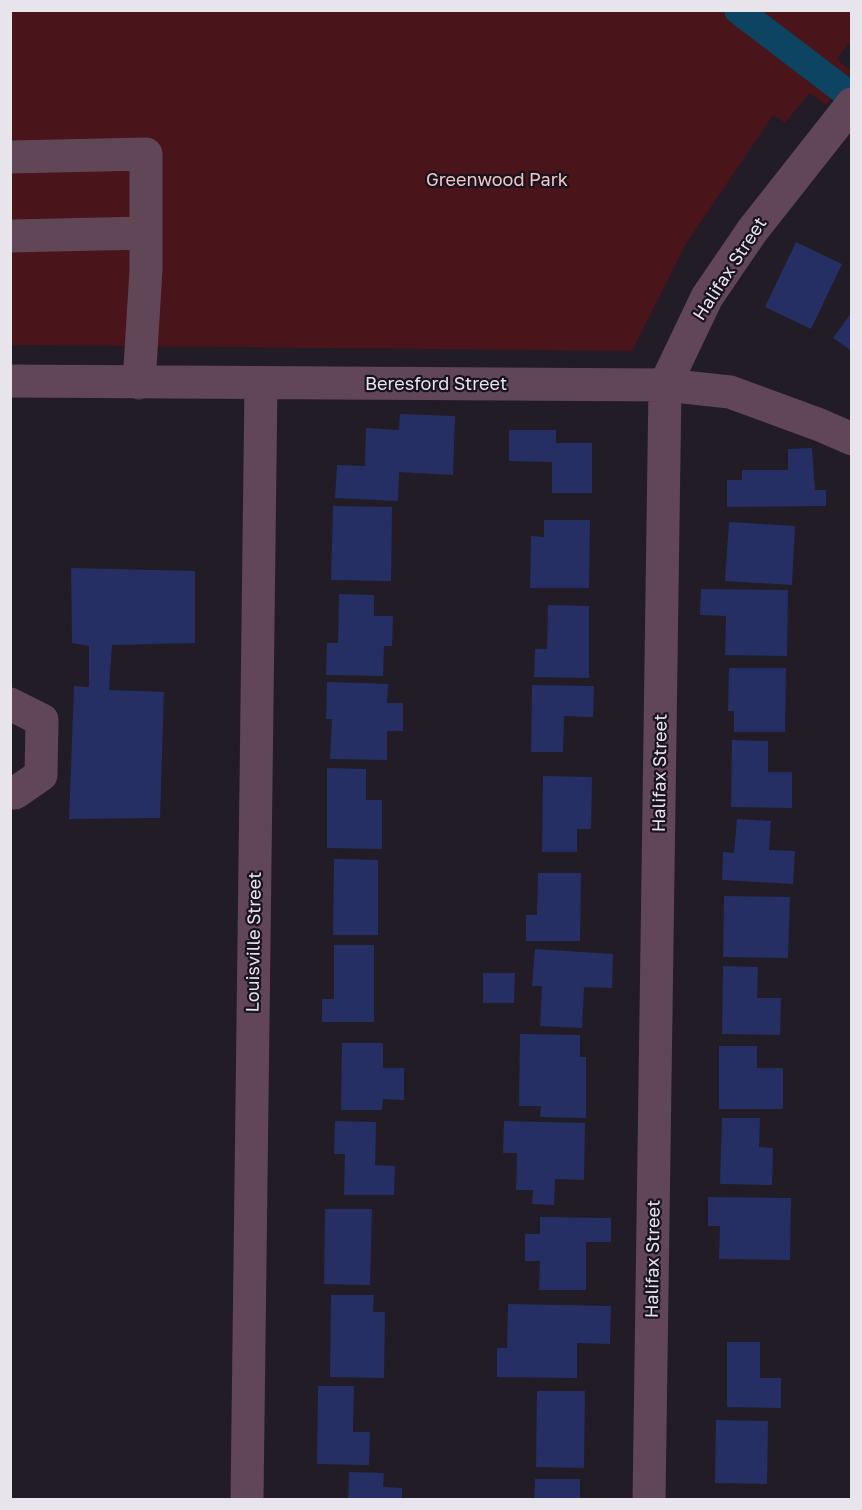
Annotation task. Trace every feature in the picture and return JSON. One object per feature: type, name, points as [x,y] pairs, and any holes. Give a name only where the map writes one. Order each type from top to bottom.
[{"type":"street","name":"Halifax Street","points":[[649,1500],[665,385],[707,297],[752,231],[852,105]]},
{"type":"street","points":[[10,157],[146,154],[146,233],[139,382]]},
{"type":"street","points":[[10,236],[146,233]]},
{"type":"street","name":"Beresford Street","points":[[10,381],[665,385],[730,392],[819,425],[852,440]]},
{"type":"street","name":"Louisville Street","points":[[247,1500],[261,384]]},
{"type":"street","points":[[10,704],[42,720],[41,775],[15,793],[10,793]]},
{"type":"green space","name":"Greenwood Park","points":[[11,11],[851,11],[851,40],[837,59],[851,72],[826,105],[810,93],[785,123],[773,115],[686,244],[632,351],[11,345]]},
{"type":"building","points":[[796,242],[842,264],[811,329],[765,307]]},
{"type":"building","points":[[852,312],[852,351],[833,338]]},
{"type":"building","points":[[400,414],[455,416],[453,475],[399,472],[398,501],[335,498],[337,465],[365,466],[366,428],[399,430]]},
{"type":"building","points":[[509,430],[556,430],[556,443],[592,443],[592,493],[552,493],[552,462],[509,461]]},
{"type":"building","points":[[812,448],[815,490],[826,490],[826,506],[727,507],[727,480],[742,480],[742,470],[788,470],[788,449]]},
{"type":"building","points":[[333,506],[392,507],[391,581],[331,580]]},
{"type":"building","points":[[544,520],[590,520],[589,588],[530,588],[531,536],[544,537]]},
{"type":"building","points":[[729,522],[795,526],[792,585],[725,581]]},
{"type":"building","points":[[71,568],[195,571],[195,643],[112,645],[109,690],[164,692],[160,818],[69,819],[74,686],[89,687],[89,646],[72,643]]},
{"type":"building","points":[[701,589],[788,590],[787,656],[725,655],[726,616],[700,615]]},
{"type":"building","points":[[339,594],[374,595],[374,616],[393,616],[392,646],[384,646],[383,676],[326,675],[327,643],[338,643]]},
{"type":"building","points":[[548,605],[589,606],[589,678],[534,677],[535,649],[547,649]]},
{"type":"building","points":[[729,668],[786,668],[785,732],[734,732],[734,711],[728,711]]},
{"type":"building","points":[[327,682],[388,684],[387,703],[403,703],[403,731],[387,731],[387,760],[330,759],[332,719],[326,719]]},
{"type":"building","points":[[532,685],[594,686],[593,717],[564,716],[563,752],[531,752]]},
{"type":"building","points":[[732,740],[768,741],[768,772],[792,772],[792,808],[731,807]]},
{"type":"building","points":[[327,768],[366,769],[366,800],[382,800],[382,849],[327,848]]},
{"type":"building","points":[[543,776],[592,777],[591,829],[577,829],[577,852],[542,852]]},
{"type":"building","points":[[737,819],[771,821],[769,850],[795,851],[793,884],[722,880],[723,852],[734,853]]},
{"type":"building","points":[[334,859],[378,860],[378,935],[333,935]]},
{"type":"building","points":[[538,873],[581,873],[580,941],[526,941],[526,915],[537,915]]},
{"type":"building","points":[[724,896],[790,897],[788,958],[723,957]]},
{"type":"building","points":[[334,945],[374,945],[374,1022],[322,1022],[322,999],[334,999]]},
{"type":"building","points":[[535,949],[613,954],[612,988],[584,987],[582,1028],[540,1026],[542,986],[532,986]]},
{"type":"building","points":[[723,966],[758,967],[757,998],[781,998],[780,1035],[722,1034]]},
{"type":"building","points":[[483,973],[515,973],[514,1003],[483,1003]]},
{"type":"building","points":[[520,1034],[580,1035],[580,1057],[586,1057],[586,1118],[540,1117],[541,1106],[519,1106]]},
{"type":"building","points":[[342,1043],[383,1043],[383,1068],[404,1068],[404,1100],[383,1099],[382,1110],[341,1110]]},
{"type":"building","points":[[719,1046],[757,1046],[757,1068],[783,1068],[783,1109],[719,1109]]},
{"type":"building","points":[[722,1118],[760,1118],[759,1147],[773,1148],[772,1185],[720,1184]]},
{"type":"building","points":[[335,1121],[376,1122],[375,1165],[395,1166],[394,1195],[344,1195],[345,1154],[334,1154]]},
{"type":"building","points":[[504,1121],[585,1123],[584,1180],[555,1179],[554,1205],[532,1204],[533,1190],[516,1190],[517,1153],[503,1153]]},
{"type":"building","points":[[708,1197],[791,1198],[790,1260],[719,1259],[720,1226],[708,1226]]},
{"type":"building","points":[[325,1209],[372,1209],[370,1285],[324,1284]]},
{"type":"building","points":[[540,1217],[611,1218],[611,1242],[586,1242],[586,1290],[539,1290],[540,1261],[525,1261],[525,1234],[540,1234]]},
{"type":"building","points":[[331,1295],[374,1295],[373,1312],[385,1312],[384,1378],[330,1377]]},
{"type":"building","points":[[508,1304],[611,1306],[610,1344],[577,1343],[577,1378],[497,1377],[497,1348],[507,1348]]},
{"type":"building","points":[[727,1342],[760,1342],[760,1378],[781,1378],[781,1408],[727,1407]]},
{"type":"building","points":[[318,1386],[354,1386],[353,1432],[370,1432],[369,1465],[317,1464]]},
{"type":"building","points":[[537,1391],[585,1391],[584,1468],[536,1467]]},
{"type":"building","points":[[716,1420],[768,1421],[767,1484],[715,1483]]},
{"type":"building","points":[[349,1472],[384,1473],[383,1487],[402,1488],[402,1500],[348,1500]]},
{"type":"building","points":[[535,1479],[580,1479],[580,1500],[534,1500]]},
{"type":"waterway","points":[[738,10],[852,97]]}]
